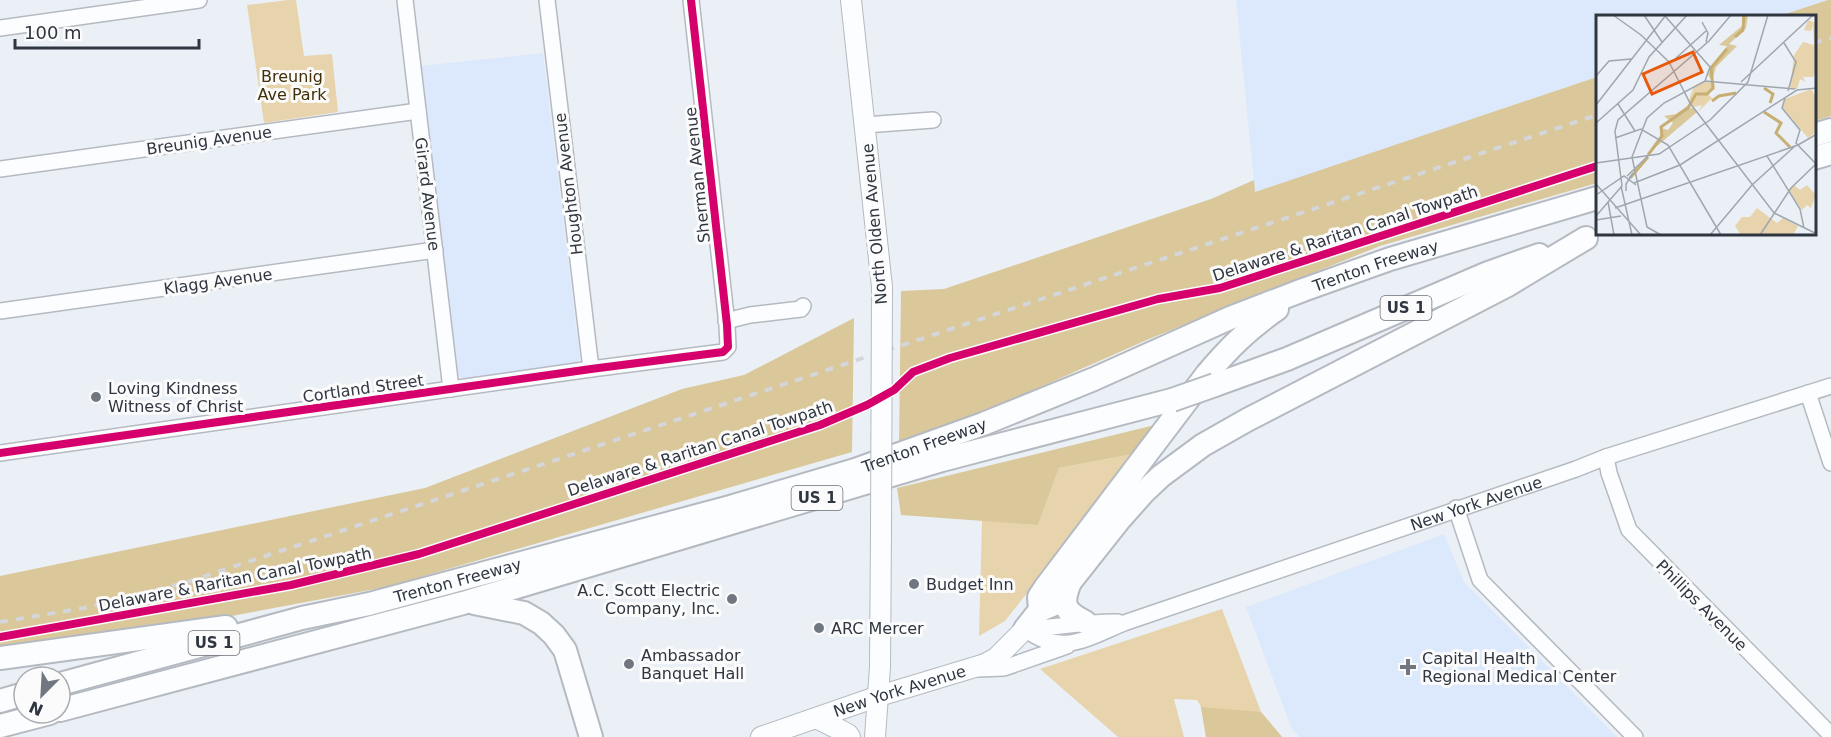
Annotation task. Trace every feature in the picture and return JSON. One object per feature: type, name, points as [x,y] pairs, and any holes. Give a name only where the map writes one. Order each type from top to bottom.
[{"type":"highway","points":[[1816,135],[1831,130]]},
{"type":"highway","points":[[1816,158],[1831,153]]},
{"type":"highway","name":"Trenton Freeway","points":[[72,681],[302,618],[369,604],[719,511],[855,470],[983,424],[1094,379],[1230,318],[1304,290],[1390,259],[1596,198]]},
{"type":"highway","points":[[1025,629],[1040,610],[1052,605],[1146,490],[1203,445],[1506,285],[1592,236]]},
{"type":"highway","name":"Trenton Freeway","points":[[72,707],[464,603],[942,460],[1172,400],[1287,359],[1488,273],[1592,236]]},
{"type":"highway","points":[[1040,610],[1039,597],[1045,588],[1228,349],[1250,327],[1304,290]]},
{"type":"highway","points":[[1070,582],[1064,598],[1065,605],[1070,613],[1085,622]]},
{"type":"highway","points":[[464,603],[480,603],[524,613],[542,623],[554,635],[565,650],[591,737]]},
{"type":"highway","points":[[0,658],[197,632],[369,604]]},
{"type":"main road","name":"North Olden Avenue","points":[[851,0],[882,287],[879,696],[875,737]]},
{"type":"main road","name":"New York Avenue","points":[[761,737],[879,696],[972,669],[996,658],[1025,629]]},
{"type":"main road","points":[[818,719],[850,737]]},
{"type":"street","points":[[0,28],[200,0]]},
{"type":"street","name":"Girard Avenue","points":[[405,0],[451,389]]},
{"type":"street","name":"Houghton Avenue","points":[[547,0],[591,369]]},
{"type":"street","name":"Sherman Avenue","points":[[691,0],[728,346]]},
{"type":"street","name":"Breunig Avenue","points":[[0,169],[418,111]]},
{"type":"street","points":[[865,125],[933,120]]},
{"type":"street","name":"Klagg Avenue","points":[[0,311],[435,250]]},
{"type":"street","points":[[726,321],[750,315],[801,309],[803,306]]},
{"type":"street","name":"Cortland Street","points":[[0,453],[591,369],[718,354],[728,346]]},
{"type":"street","name":"New York Avenue","points":[[972,669],[1004,668],[1125,623],[1456,508],[1606,457],[1831,386]]},
{"type":"street","points":[[1808,393],[1831,463]]},
{"type":"street","name":"Phillips Avenue","points":[[1606,457],[1629,530],[1831,735]]},
{"type":"street","points":[[1456,508],[1480,580],[1635,737]]},
{"type":"street","name":"New York Avenue","points":[[1025,629],[1057,628],[1095,621],[1125,623]]},
{"type":"street","points":[[1025,629],[1035,637],[1048,642],[1068,645]]},
{"type":"shaded area","points":[[1236,0],[1828,0],[1782,15],[1596,15],[1596,77],[1255,192]]},
{"type":"shaded area","points":[[1831,0],[1831,116],[1816,121],[1816,15],[1782,15]]},
{"type":"shaded area","points":[[543,53],[580,359],[575,365],[464,380],[458,375],[420,66]]},
{"type":"shaded area","points":[[1596,77],[1596,183],[1380,246],[1149,339],[966,420],[899,444],[901,291],[944,289],[1211,199],[1254,180],[1255,192]]},
{"type":"shaded area","points":[[854,318],[852,452],[386,587],[210,620],[0,646],[0,576],[425,488],[682,389],[744,375]]},
{"type":"shaded area","points":[[1159,424],[1138,453],[1059,468],[1038,525],[901,515],[897,488]]},
{"type":"shaded area","name":"Capital Health Regional Medical Center","points":[[1444,534],[1464,582],[1617,737],[1299,737],[1291,727],[1246,607]]},
{"type":"shaded area","points":[[1201,707],[1261,712],[1282,737],[1206,737]]},
{"type":"green space","name":"Breunig Ave Park","points":[[296,0],[304,56],[332,54],[338,112],[264,123],[247,5]]},
{"type":"green space","points":[[1138,453],[1005,621],[979,636],[982,520],[1038,525],[1059,468]]},
{"type":"green space","points":[[1222,609],[1261,712],[1282,737],[1206,737],[1201,707],[1197,700],[1174,699],[1184,737],[1118,737],[1040,669]]},
{"type":"railway","points":[[1816,42],[1831,38]]},
{"type":"railway","points":[[0,622],[84,608],[184,583],[1596,115]]},
{"type":"cycle path","points":[[0,453],[723,352],[728,347],[727,325],[691,0]]},
{"type":"cycle path","name":"Delaware & Raritan Canal Towpath","points":[[0,637],[291,585],[419,554],[820,425],[867,405],[894,390],[913,372],[950,358],[1158,299],[1220,288],[1596,166]]},
{"type":"place","name":"Loving Kindness Witness of Christ","points":[[96,397]]},
{"type":"place","name":"Budget Inn","points":[[914,584]]},
{"type":"place","name":"A.C. Scott Electric Company, Inc.","points":[[732,599]]},
{"type":"place","name":"ARC Mercer","points":[[819,628]]},
{"type":"place","name":"Ambassador Banquet Hall","points":[[629,664]]},
{"type":"place","name":"Capital Health Regional Medical Center","points":[[1408,667]]}]
